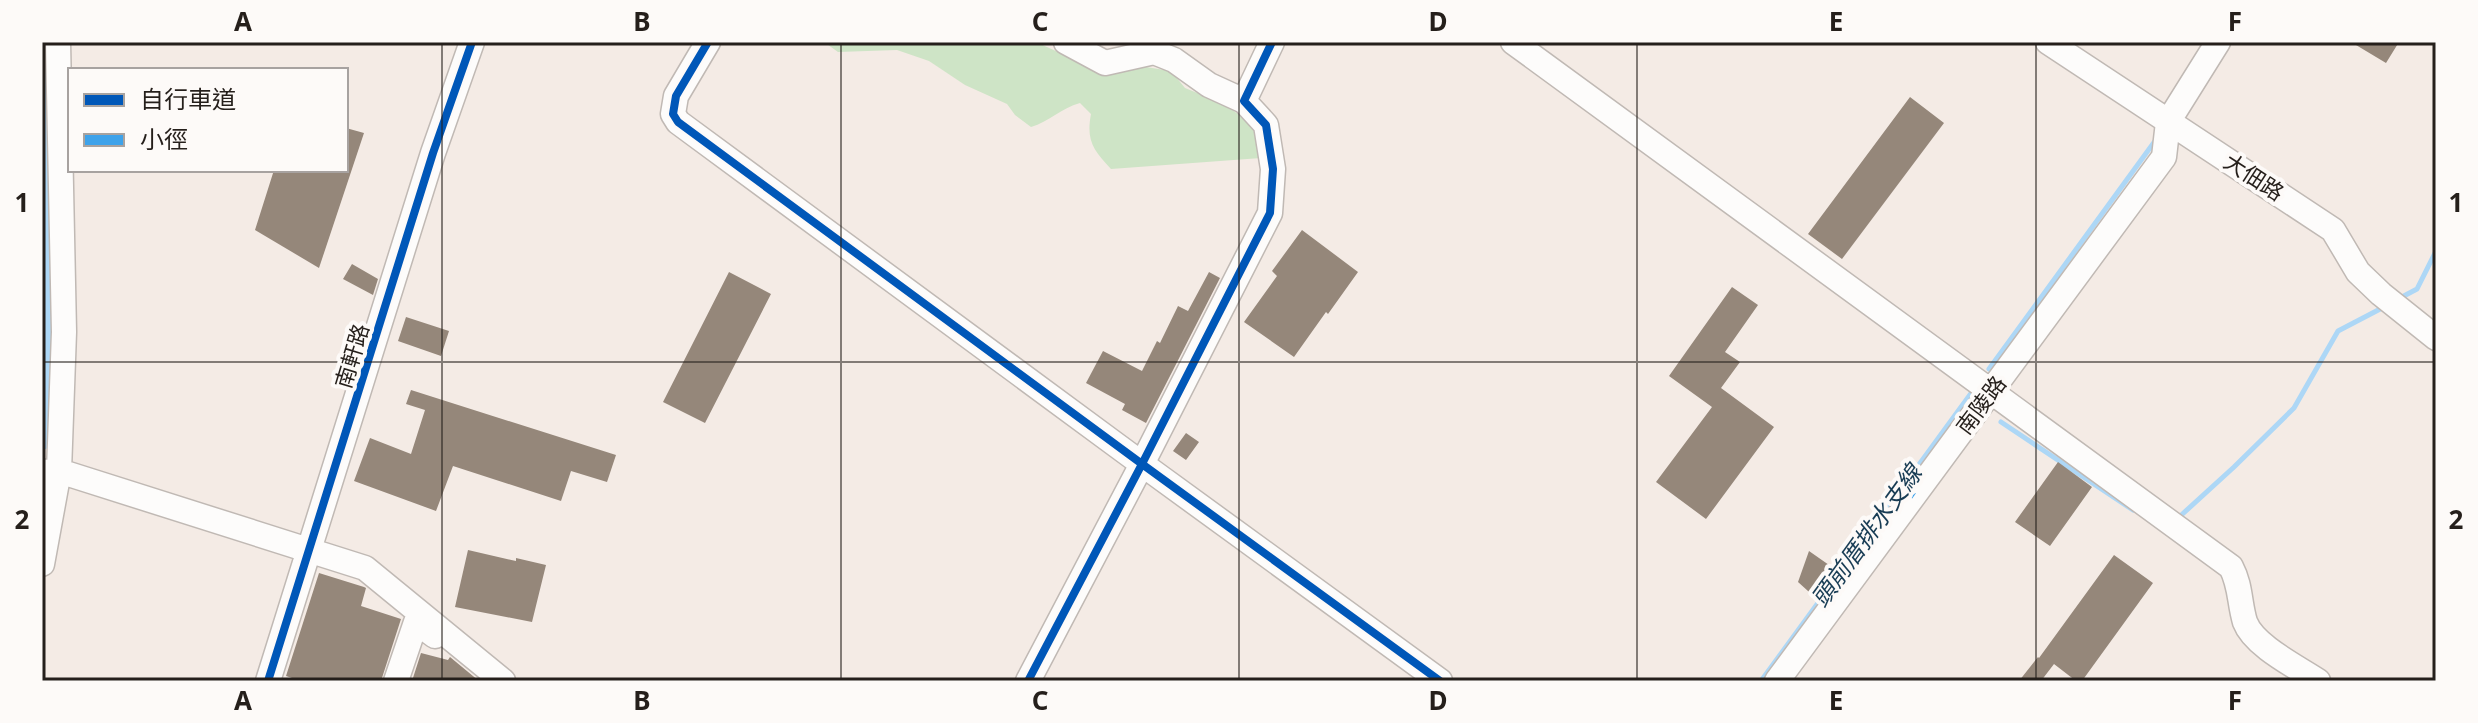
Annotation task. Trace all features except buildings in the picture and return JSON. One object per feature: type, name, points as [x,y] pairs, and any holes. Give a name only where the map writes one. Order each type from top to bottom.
[{"type":"street","points":[[42,564],[64,332],[58,42]]},
{"type":"street","name":"南軒路","points":[[268,681],[433,153],[472,42]]},
{"type":"street","points":[[708,42],[676,96],[673,114],[678,122],[1440,681]]},
{"type":"street","points":[[1028,681],[1270,213],[1273,169],[1266,125],[1244,101],[1209,85],[1174,60],[1154,52],[1105,63],[1066,42]]},
{"type":"street","points":[[1244,101],[1272,42]]},
{"type":"street","points":[[1513,42],[2231,567],[2240,588],[2247,626],[2267,648],[2318,681]]},
{"type":"street","name":"大佃路","points":[[2048,42],[2333,230],[2358,272],[2436,338]]},
{"type":"street","points":[[2168,122],[2218,42]]},
{"type":"street","name":"南陵路","points":[[1777,681],[2164,157],[2168,122]]},
{"type":"street","points":[[51,471],[365,568],[503,681]]},
{"type":"street","points":[[396,681],[416,622],[462,655]]},
{"type":"green space","points":[[824,42],[1036,42],[1104,73],[1146,67],[1171,71],[1185,88],[1222,103],[1241,116],[1258,136],[1261,158],[1111,169],[1092,144],[1089,131],[1091,114],[1080,103],[1031,127],[1015,115],[1007,104],[965,85],[929,61],[897,50],[838,52]]},
{"type":"waterway","points":[[42,441],[50,406],[44,42]]},
{"type":"waterway","name":"頭前厝排水支線","points":[[1989,369],[2155,141]]},
{"type":"waterway","points":[[2400,298],[2417,289],[2436,251]]},
{"type":"waterway","points":[[2177,519],[2294,408],[2338,331],[2384,307]]},
{"type":"waterway","name":"頭前厝排水支線","points":[[1761,681],[1972,392]]},
{"type":"waterway","points":[[2001,422],[2133,510]]},
{"type":"marked path","points":[[1895,482],[1914,496]]},
{"type":"cycle path","points":[[268,681],[433,153],[472,42]]},
{"type":"cycle path","points":[[708,42],[676,96],[673,114],[678,122],[1440,681]]},
{"type":"cycle path","points":[[1028,681],[1270,213],[1273,169],[1266,125],[1244,101],[1272,42]]}]
